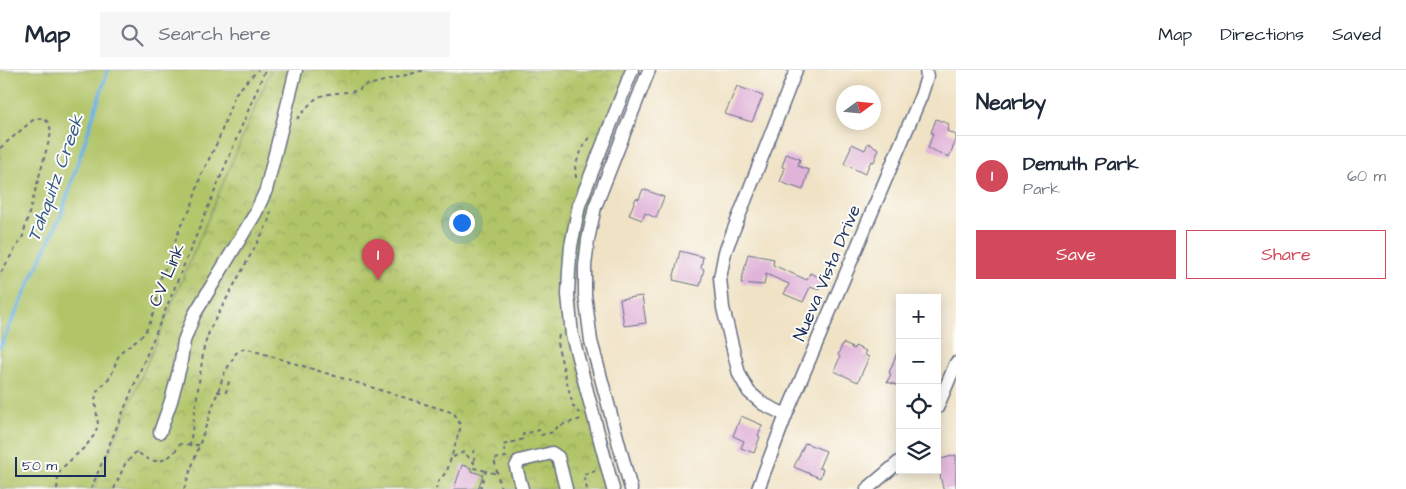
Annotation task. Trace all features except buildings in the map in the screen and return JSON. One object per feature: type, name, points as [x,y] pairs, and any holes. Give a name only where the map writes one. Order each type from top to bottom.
[{"type":"street","points":[[160,432],[180,367],[184,341],[194,315],[255,214],[266,190],[296,70]]},
{"type":"street","points":[[613,489],[572,335],[568,295],[569,270],[571,246],[579,205],[632,70]]},
{"type":"street","points":[[631,489],[591,341],[585,294],[585,266],[595,207],[649,70]]},
{"type":"street","points":[[786,415],[763,404],[749,392],[739,374],[723,308],[720,278],[725,252],[796,70]]},
{"type":"street","name":"Nueva Vista Drive","points":[[758,489],[786,415],[921,96],[927,76],[926,70]]},
{"type":"street","points":[[941,402],[952,385],[956,363]]},
{"type":"street","points":[[522,489],[516,467],[519,461],[552,453],[558,458],[566,489]]},
{"type":"street","points":[[867,489],[896,464]]},
{"type":"path","points":[[57,489],[60,470],[86,446],[94,434],[98,424],[95,400],[97,391],[111,376],[122,351],[143,335],[150,325],[157,302],[157,285],[167,265],[181,225],[191,208],[201,175],[218,140],[236,94],[258,70]]},
{"type":"path","name":"CV Link","points":[[91,489],[265,70]]},
{"type":"path","points":[[294,123],[317,98],[326,94],[349,93],[360,90],[361,87],[425,70]]},
{"type":"path","points":[[0,148],[33,120],[44,119],[50,126],[51,133],[22,239],[12,252],[0,274]]},
{"type":"path","points":[[190,445],[204,347],[210,329],[268,223],[273,205]]},
{"type":"path","points":[[184,489],[224,374],[236,353],[245,348],[454,413],[461,426],[447,471],[438,482],[436,489]]},
{"type":"path","points":[[217,392],[226,392],[230,378]]},
{"type":"path","points":[[502,489],[494,459],[506,457],[503,445],[524,439],[523,434],[539,430],[541,435],[554,432],[558,426],[584,419]]},
{"type":"path","points":[[114,489],[125,464],[137,451],[150,460],[161,460],[169,458],[175,453],[180,444],[199,445]]},
{"type":"path","points":[[470,450],[474,451],[474,468],[498,474]]},
{"type":"path","points":[[451,458],[464,452],[475,464]]},
{"type":"path","points":[[587,489],[583,474],[598,470]]},
{"type":"path","points":[[481,488],[486,472]]},
{"type":"green space","points":[[0,70],[271,70],[94,489],[0,489]]},
{"type":"green space","points":[[271,70],[635,70],[587,193],[578,228],[573,297],[577,330],[616,489],[94,489]]},
{"type":"waterway","name":"Tahquitz Creek","points":[[0,347],[61,215],[108,70]]},
{"type":"place","name":"Demuth Park","points":[[378,280]]}]
